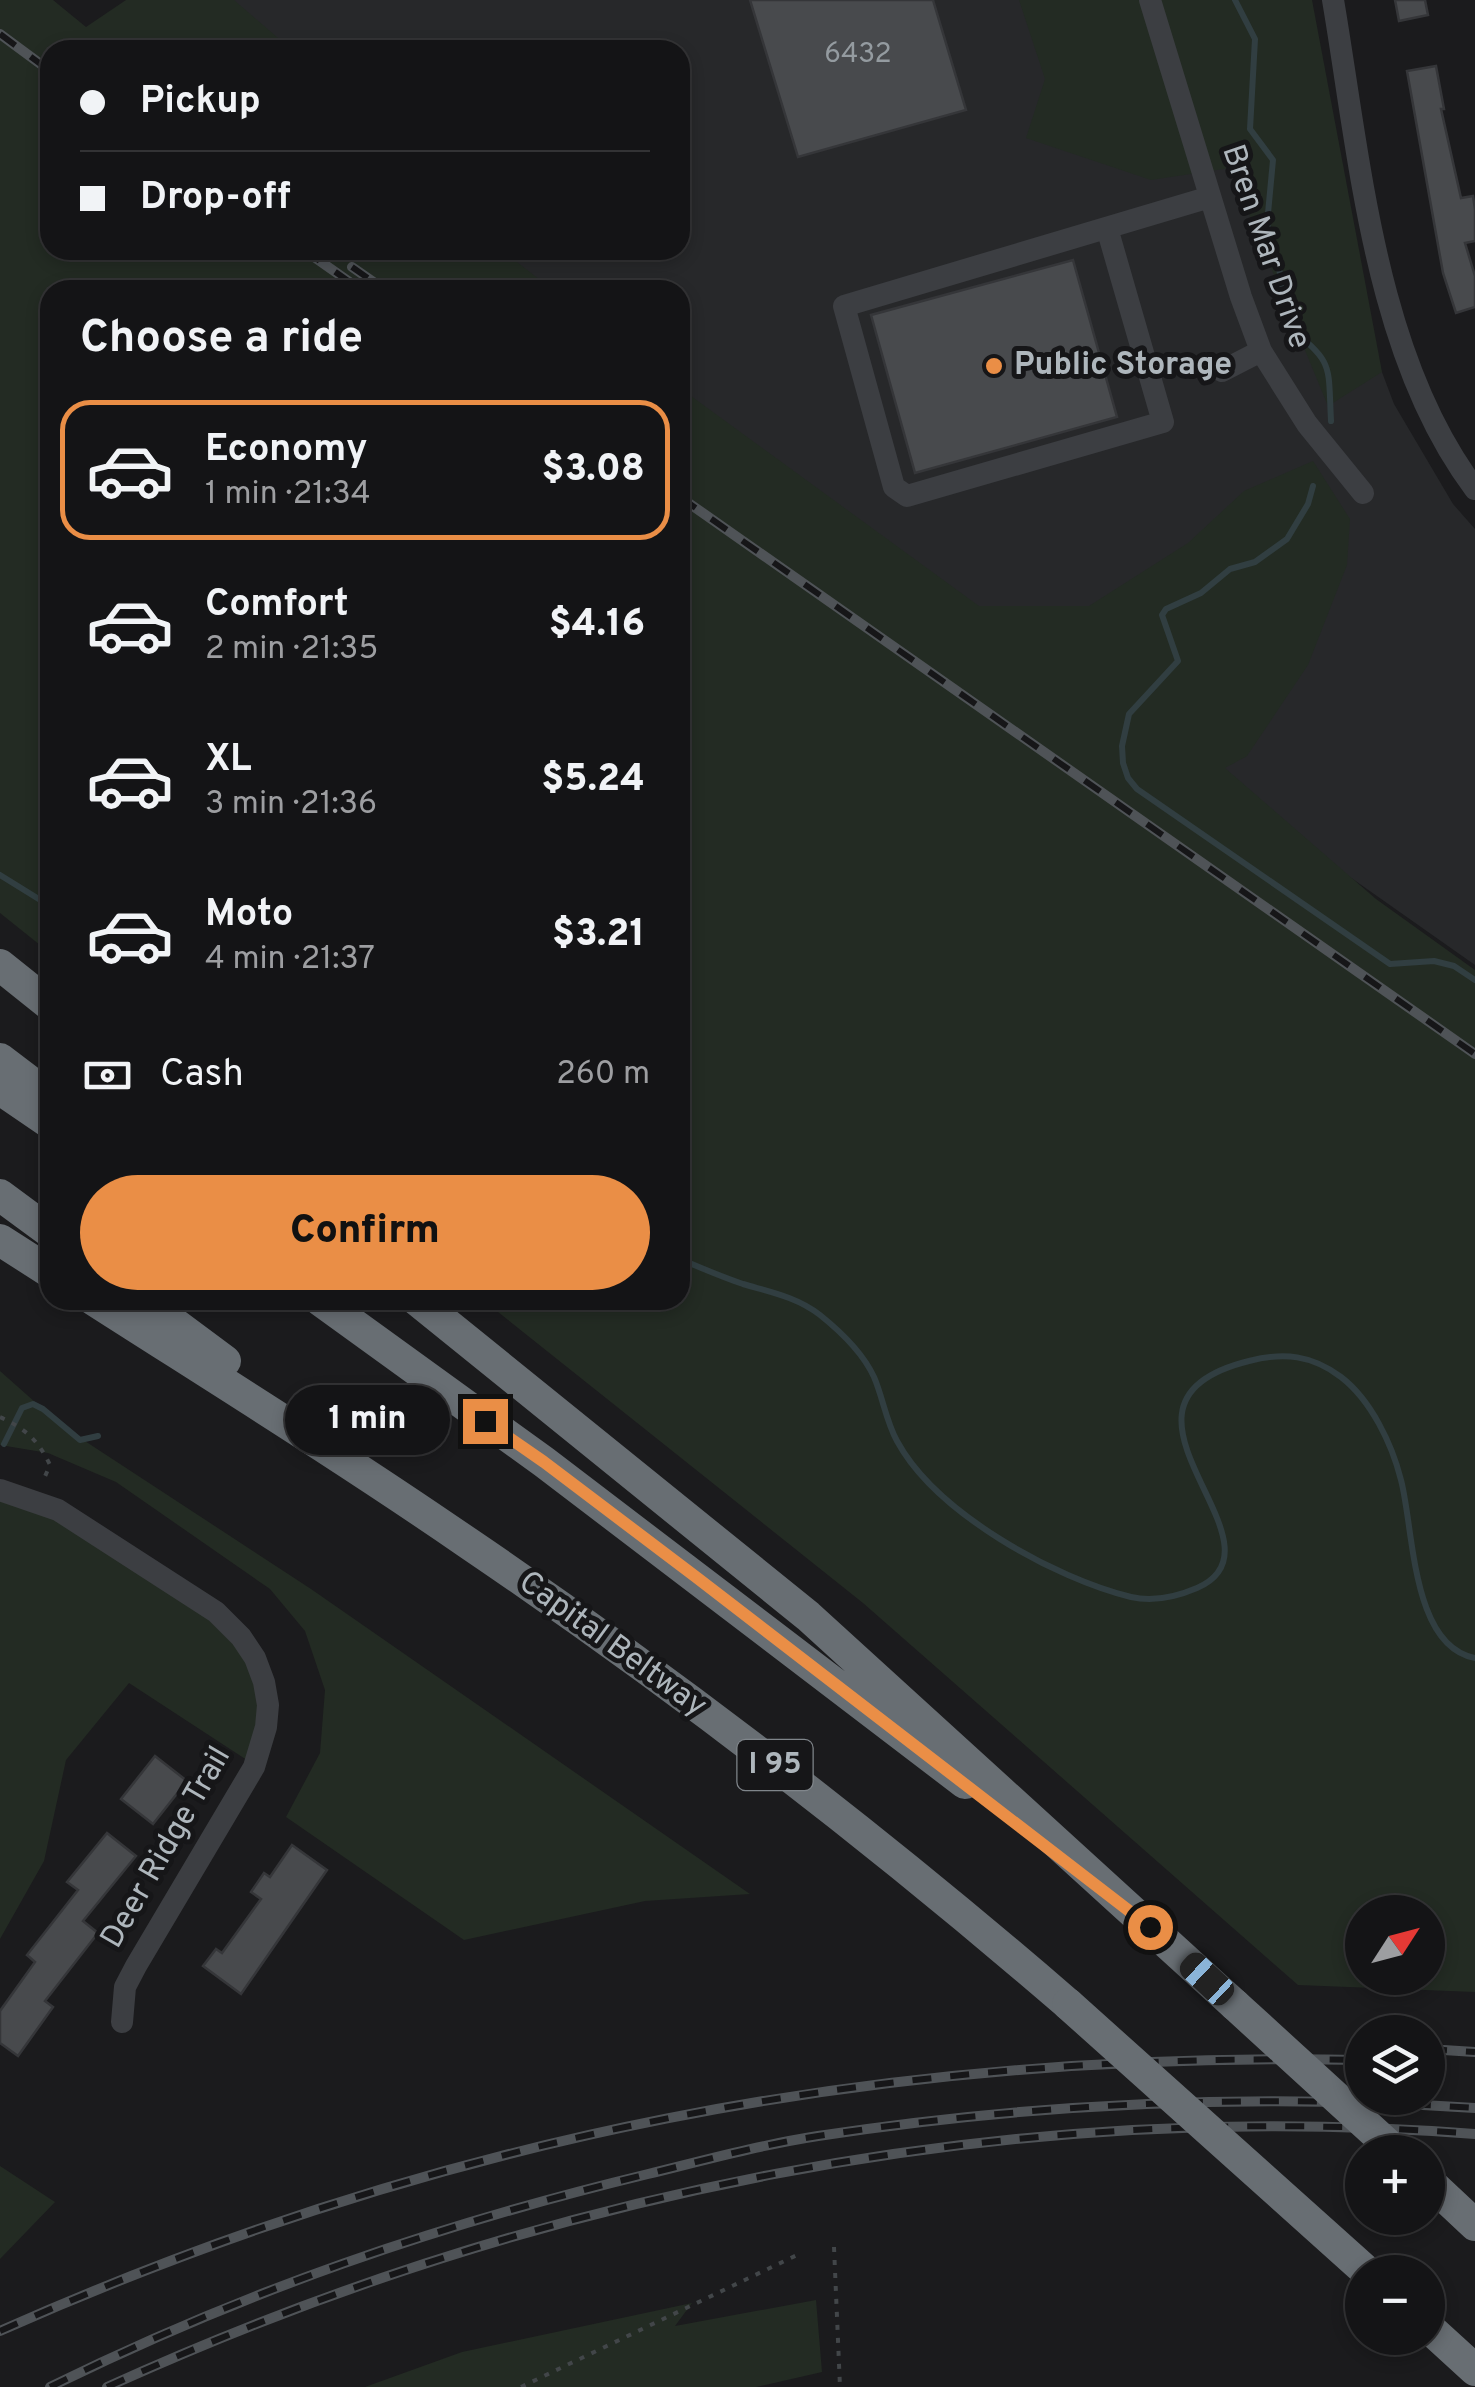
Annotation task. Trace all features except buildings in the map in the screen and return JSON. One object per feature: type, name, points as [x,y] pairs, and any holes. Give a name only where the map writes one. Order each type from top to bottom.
[{"type":"highway","points":[[0,965],[40,997]]},
{"type":"highway","points":[[0,1059],[40,1089]]},
{"type":"highway","points":[[0,1089],[40,1116]]},
{"type":"highway","points":[[0,1195],[40,1225]]},
{"type":"highway","points":[[0,1240],[40,1266]]},
{"type":"highway","name":"Capital Beltway","points":[[109,1310],[468,1543],[815,1795],[906,1866],[1068,2004],[1348,2255]]},
{"type":"highway","name":"I 95","points":[[155,1310],[468,1543]]},
{"type":"highway","points":[[323,1310],[544,1462]]},
{"type":"highway","points":[[334,1310],[544,1462],[1150,1927]]},
{"type":"highway","points":[[429,1310],[808,1616],[1377,2135]]},
{"type":"highway","points":[[1445,2197],[1475,2225]]},
{"type":"highway","points":[[1445,2343],[1475,2370]]},
{"type":"street","name":"Bren Mar Drive","points":[[1150,0],[1261,351],[1307,424],[1363,493]]},
{"type":"street","points":[[1332,0],[1386,297],[1425,403],[1475,489]]},
{"type":"street","points":[[1107,228],[1164,422],[907,496],[894,487],[844,306],[1210,197]]},
{"type":"street","points":[[1222,371],[1261,351]]},
{"type":"street","name":"Deer Ridge Trail","points":[[0,1490],[58,1510],[99,1533],[216,1612],[242,1637],[255,1658],[268,1705],[264,1745],[125,1987],[122,2022]]},
{"type":"path","points":[[0,1417],[30,1433],[50,1465],[35,1501]]},
{"type":"path","points":[[834,2247],[840,2387]]},
{"type":"path","points":[[521,2387],[797,2255]]},
{"type":"shaded area","points":[[0,0],[53,0],[86,27],[126,0],[234,0],[280,40],[40,40],[40,260],[514,260],[540,280],[40,280],[40,945],[0,913]]},
{"type":"shaded area","points":[[188,0],[1300,0],[1357,306],[1394,404],[1453,504],[1475,529],[1475,965],[690,413],[690,280],[503,280],[474,260],[690,260],[690,40],[180,40]]},
{"type":"shaded area","points":[[1019,0],[1312,0],[1382,372],[1328,406],[1230,168],[1151,180],[1026,138],[1045,79]]},
{"type":"shaded area","points":[[690,395],[979,606],[1089,606],[1188,543],[1244,491],[1313,461],[1350,519],[1347,565],[1308,665],[1247,756],[1225,768],[1376,899],[1475,970],[1475,1992],[1445,1991],[1445,1895],[1345,1895],[1345,1987],[1298,1985],[863,1603],[496,1310],[690,1310]]},
{"type":"shaded area","points":[[0,1371],[62,1426],[311,1589],[750,1894],[645,1901],[464,1940],[286,1817],[320,1753],[325,1690],[305,1631],[270,1589],[116,1482],[48,1453],[0,1445]]},
{"type":"shaded area","points":[[0,1492],[19,1495],[257,1648],[259,1768],[129,1683],[66,1760],[44,1861],[0,1939]]},
{"type":"shaded area","points":[[0,2166],[55,2202],[0,2259]]},
{"type":"shaded area","points":[[816,2300],[822,2372],[756,2387],[365,2387],[462,2352],[692,2303],[675,2326]]},
{"type":"waterway","points":[[1235,0],[1255,39],[1250,129],[1273,160],[1267,224],[1278,261],[1288,326],[1314,349],[1326,366],[1331,421]]},
{"type":"waterway","points":[[1313,486],[1308,504],[1287,539],[1255,562],[1230,569],[1201,593],[1166,609],[1162,615],[1178,661],[1129,714],[1122,746],[1123,763],[1137,789],[1390,964],[1434,961],[1454,966],[1475,980]]},
{"type":"waterway","points":[[0,875],[40,900]]},
{"type":"waterway","points":[[690,1263],[793,1299],[820,1315],[864,1359],[897,1441],[939,1493],[968,1517],[1033,1558],[1067,1575],[1131,1597],[1164,1598],[1189,1591],[1221,1567],[1224,1540],[1184,1440],[1183,1408],[1202,1381],[1262,1358],[1297,1357],[1319,1364],[1352,1387],[1379,1424],[1401,1480],[1427,1609],[1438,1632],[1454,1649],[1475,1658]]},
{"type":"waterway","points":[[4,1444],[22,1408],[33,1404],[80,1440],[98,1436]]},
{"type":"railway","points":[[0,34],[40,64]]},
{"type":"railway","points":[[318,260],[347,280]]},
{"type":"railway","points":[[352,267],[371,280]]},
{"type":"railway","points":[[690,504],[1475,1054]]},
{"type":"railway","points":[[1445,2050],[1475,2052]]},
{"type":"railway","points":[[0,2331],[165,2263],[331,2205],[498,2157],[666,2119],[836,2090],[1009,2071],[1184,2061],[1345,2060]]},
{"type":"railway","points":[[50,2387],[196,2320],[417,2238],[570,2194],[775,2144],[981,2116],[1146,2104],[1310,2101],[1475,2108]]},
{"type":"railway","points":[[107,2387],[269,2319],[435,2260],[604,2212],[775,2174],[948,2147],[1123,2131],[1299,2126],[1475,2134]]},
{"type":"place","name":"Public Storage","points":[[994,366]]},
{"type":"route","points":[[485,1421],[878,1715],[1150,1927]]}]
